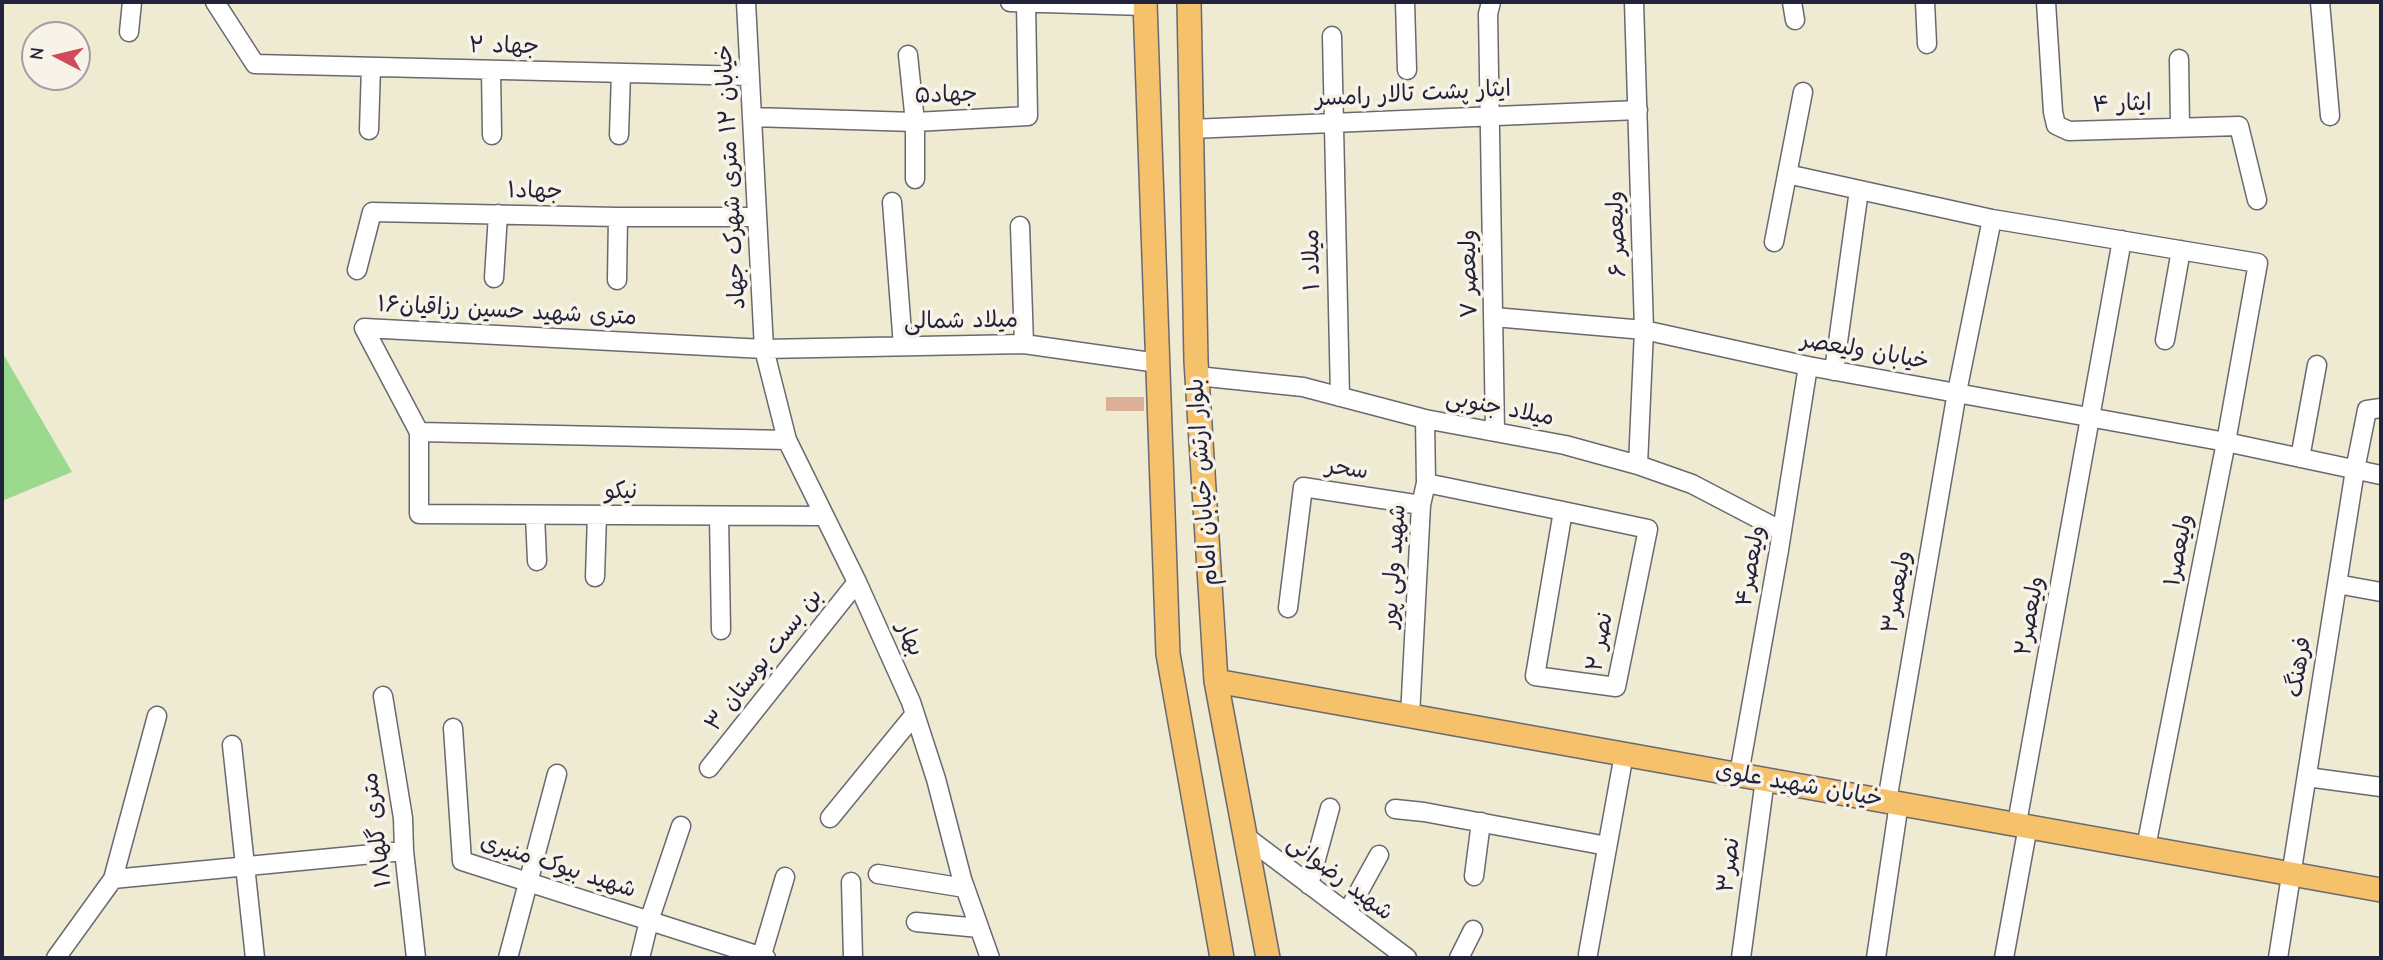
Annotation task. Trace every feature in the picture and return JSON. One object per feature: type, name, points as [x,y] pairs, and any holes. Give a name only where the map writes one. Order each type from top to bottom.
[{"type":"main road","name":"بلوار ارتش خیابان امام","points":[[1189,2],[1197,376],[1216,681],[1271,955]]},
{"type":"main road","name":"بلوار ارتش خیابان امام","points":[[1145,4],[1168,654],[1222,958]]},
{"type":"main road","name":"خیابان شهید علوی","points":[[1216,681],[2381,890]]},
{"type":"street","points":[[129,32],[132,2]]},
{"type":"street","name":"جهاد ۲","points":[[215,2],[256,64],[750,76]]},
{"type":"street","name":"خیابان ۱۲ متری شهرک جهاد","points":[[747,2],[764,349]]},
{"type":"street","points":[[1010,2],[1145,4]]},
{"type":"street","name":"جهاد۵","points":[[752,117],[915,122],[1028,116],[1026,2]]},
{"type":"street","points":[[1405,2],[1407,70]]},
{"type":"street","name":"ولیعصر ۷","points":[[1491,2],[1488,14],[1495,432]]},
{"type":"street","name":"ولیعصر ۶","points":[[1634,2],[1644,330],[1638,465]]},
{"type":"street","points":[[1925,2],[1927,44]]},
{"type":"street","name":"ایثار ۴","points":[[2046,2],[2056,125],[2068,131],[2239,126],[2257,200]]},
{"type":"street","points":[[2320,2],[2330,116]]},
{"type":"street","name":"میلاد ۱","points":[[1332,36],[1340,397]]},
{"type":"street","points":[[908,55],[915,122],[915,179]]},
{"type":"street","points":[[2179,59],[2180,126]]},
{"type":"street","points":[[369,130],[371,67]]},
{"type":"street","points":[[491,70],[492,135]]},
{"type":"street","points":[[619,135],[621,74]]},
{"type":"street","points":[[1774,242],[1803,92]]},
{"type":"street","name":"ایثار پشت تالار رامسر","points":[[1191,128],[1638,110]]},
{"type":"street","points":[[1787,174],[1992,219],[2181,250],[2165,340]]},
{"type":"street","points":[[1834,371],[1859,190]]},
{"type":"street","points":[[892,202],[903,346]]},
{"type":"street","name":"جهاد۱","points":[[357,270],[372,212],[757,217]]},
{"type":"street","points":[[494,278],[498,214]]},
{"type":"street","points":[[617,279],[618,217]]},
{"type":"street","name":"ولیعصر۳","points":[[1875,958],[1893,802],[1956,392],[1992,219]]},
{"type":"street","points":[[1020,226],[1024,344]]},
{"type":"street","name":"ولیعصر۲","points":[[2004,958],[2022,825],[2122,240]]},
{"type":"street","name":"ولیعصر۱","points":[[2146,847],[2258,263],[2181,250]]},
{"type":"street","name":"خیابان ولیعصر","points":[[1494,317],[1644,330],[1808,366],[2225,442],[2381,475]]},
{"type":"street","name":"۱۶متری شهید حسین رزاقیان","points":[[419,514],[419,432],[364,328],[764,349]]},
{"type":"street","name":"میلاد شمالی","points":[[764,349],[1024,344],[1158,363]]},
{"type":"street","name":"بهار","points":[[764,349],[787,440],[857,582],[915,714],[936,779],[965,888],[990,958]]},
{"type":"street","points":[[2300,458],[2317,365]]},
{"type":"street","name":"ولیعصر۴","points":[[1740,774],[1808,366]]},
{"type":"street","name":"میلاد جنوبی","points":[[1197,376],[1303,387],[1425,419],[1565,445],[1638,465],[1692,484],[1782,531]]},
{"type":"street","name":"فرهنگ","points":[[2277,958],[2355,470],[2367,410],[2381,408]]},
{"type":"street","name":"شهید ولی پور","points":[[1410,716],[1421,505],[1426,483],[1425,419]]},
{"type":"street","points":[[419,432],[787,440]]},
{"type":"street","name":"نصر ۲","points":[[1426,483],[1648,529],[1616,687],[1535,676],[1563,512]]},
{"type":"street","name":"سحر","points":[[1288,608],[1303,487],[1421,505]]},
{"type":"street","name":"نیکو","points":[[419,514],[823,516]]},
{"type":"street","points":[[535,515],[537,561]]},
{"type":"street","points":[[595,577],[597,515]]},
{"type":"street","points":[[719,516],[721,630]]},
{"type":"street","name":"بن بست بوستان ۳","points":[[709,768],[857,582]]},
{"type":"street","points":[[2337,584],[2381,592]]},
{"type":"street","name":"۱۸متری گلها","points":[[383,696],[403,818],[416,958]]},
{"type":"street","points":[[830,818],[915,714]]},
{"type":"street","points":[[56,958],[113,879],[157,716]]},
{"type":"street","name":"شهید بیوک منیری","points":[[453,728],[462,861],[763,958]]},
{"type":"street","points":[[232,745],[243,867],[255,958]]},
{"type":"street","points":[[1588,954],[1624,754]]},
{"type":"street","points":[[508,958],[557,774]]},
{"type":"street","points":[[2307,776],[2381,787]]},
{"type":"street","name":"نصر۳","points":[[1741,958],[1765,779]]},
{"type":"street","points":[[1309,885],[1330,808]]},
{"type":"street","points":[[1395,809],[1607,846]]},
{"type":"street","points":[[1474,876],[1481,822]]},
{"type":"street","points":[[640,958],[649,921],[681,826]]},
{"type":"street","name":"شهید رضوانی","points":[[1245,836],[1407,958]]},
{"type":"street","points":[[113,879],[404,851]]},
{"type":"street","points":[[1347,914],[1379,855]]},
{"type":"street","points":[[878,874],[965,888]]},
{"type":"street","points":[[763,958],[785,877]]},
{"type":"street","points":[[851,882],[853,958]]},
{"type":"street","points":[[916,922],[979,928]]},
{"type":"street","points":[[1459,958],[1473,930]]},
{"type":"green space","points":[[2,352],[72,472],[2,501]]},
{"type":"building","points":[[1106,397],[1144,397],[1144,411],[1106,411]]}]
